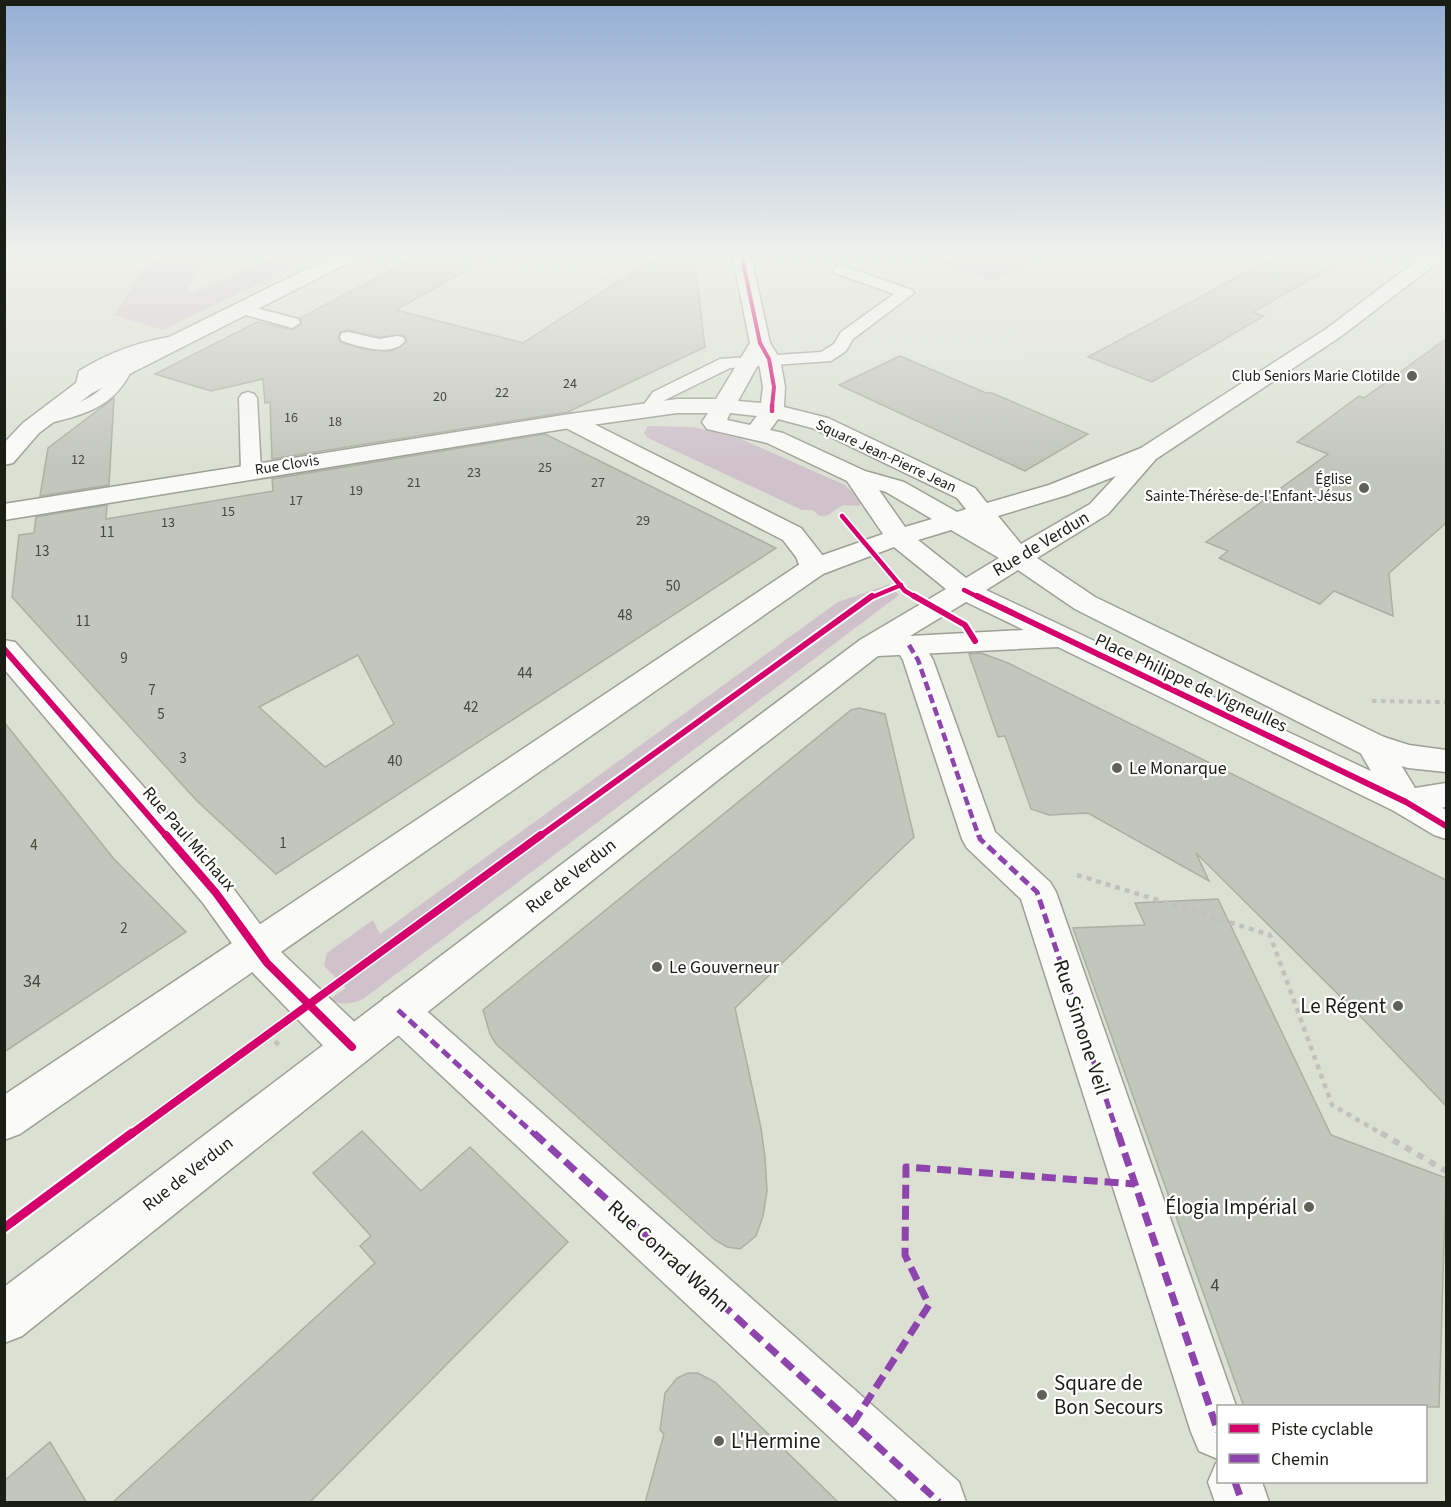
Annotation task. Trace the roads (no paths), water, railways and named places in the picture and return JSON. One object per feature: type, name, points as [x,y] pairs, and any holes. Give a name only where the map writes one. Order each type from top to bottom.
[{"type":"main road","points":[[4,458],[18,440],[42,419],[84,388],[212,323]]},
{"type":"main road","points":[[754,323],[760,354],[774,387],[772,411],[757,432]]},
{"type":"main road","name":"Rue de Verdun","points":[[4,1120],[813,568],[899,538],[1058,490],[1150,453],[1346,323]]},
{"type":"main road","points":[[719,415],[760,354]]},
{"type":"main road","name":"Square Jean-Pierre Jean","points":[[641,412],[719,415],[772,411],[819,423],[966,493],[1018,558]]},
{"type":"main road","name":"Rue Clovis","points":[[4,512],[570,421],[641,412]]},
{"type":"main road","name":"Square Jean-Pierre Jean","points":[[719,415],[856,476],[895,487],[1018,558]]},
{"type":"main road","points":[[570,421],[792,534],[809,556],[813,568]]},
{"type":"main road","name":"Rue de Verdun","points":[[4,1318],[398,1010],[964,590],[1099,509],[1150,453]]},
{"type":"main road","name":"Square Jean-Pierre Jean","points":[[856,476],[899,538],[964,590]]},
{"type":"main road","name":"Place Philippe de Vigneulles","points":[[1018,558],[1085,603],[1372,746],[1408,756],[1446,761]]},
{"type":"main road","name":"Place Philippe de Vigneulles","points":[[964,590],[1406,802],[1446,826]]},
{"type":"main road","points":[[890,646],[1060,638]]},
{"type":"main road","name":"Rue Simone Veil","points":[[890,646],[918,660],[980,839],[1037,892],[1217,1429]]},
{"type":"main road","name":"Rue Paul Michaux","points":[[4,649],[216,893],[244,928],[256,949],[352,1047]]},
{"type":"main road","points":[[1372,746],[1406,802],[1446,795]]},
{"type":"main road","name":"Rue Conrad Wahn","points":[[398,1010],[939,1503]]},
{"type":"main road","points":[[1235,1483],[1242,1503]]},
{"type":"lane","points":[[641,412],[659,396],[726,363],[760,354],[825,357],[840,347],[847,336],[864,323]]},
{"type":"lane","points":[[150,334],[176,341]]},
{"type":"lane","points":[[348,337],[374,344],[387,345],[397,341]]},
{"type":"lane","points":[[84,388],[85,375],[123,353],[144,346],[176,341]]},
{"type":"lane","points":[[42,419],[70,412],[97,401],[111,391],[120,379],[124,367]]},
{"type":"lane","points":[[248,398],[252,471]]},
{"type":"place","name":"Club Seniors Marie Clotilde","points":[[1412,376]]},
{"type":"place","name":"Église Sainte-Thérèse-de-l'Enfant-Jésus","points":[[1364,488]]},
{"type":"place","name":"Le Monarque","points":[[1117,768]]},
{"type":"place","name":"Le Gouverneur","points":[[657,967]]},
{"type":"place","name":"Le Régent","points":[[1398,1006]]},
{"type":"place","name":"Élogia Impérial","points":[[1309,1207]]},
{"type":"place","name":"Square de Bon Secours","points":[[1042,1395]]},
{"type":"place","name":"L'Hermine","points":[[719,1441]]}]
